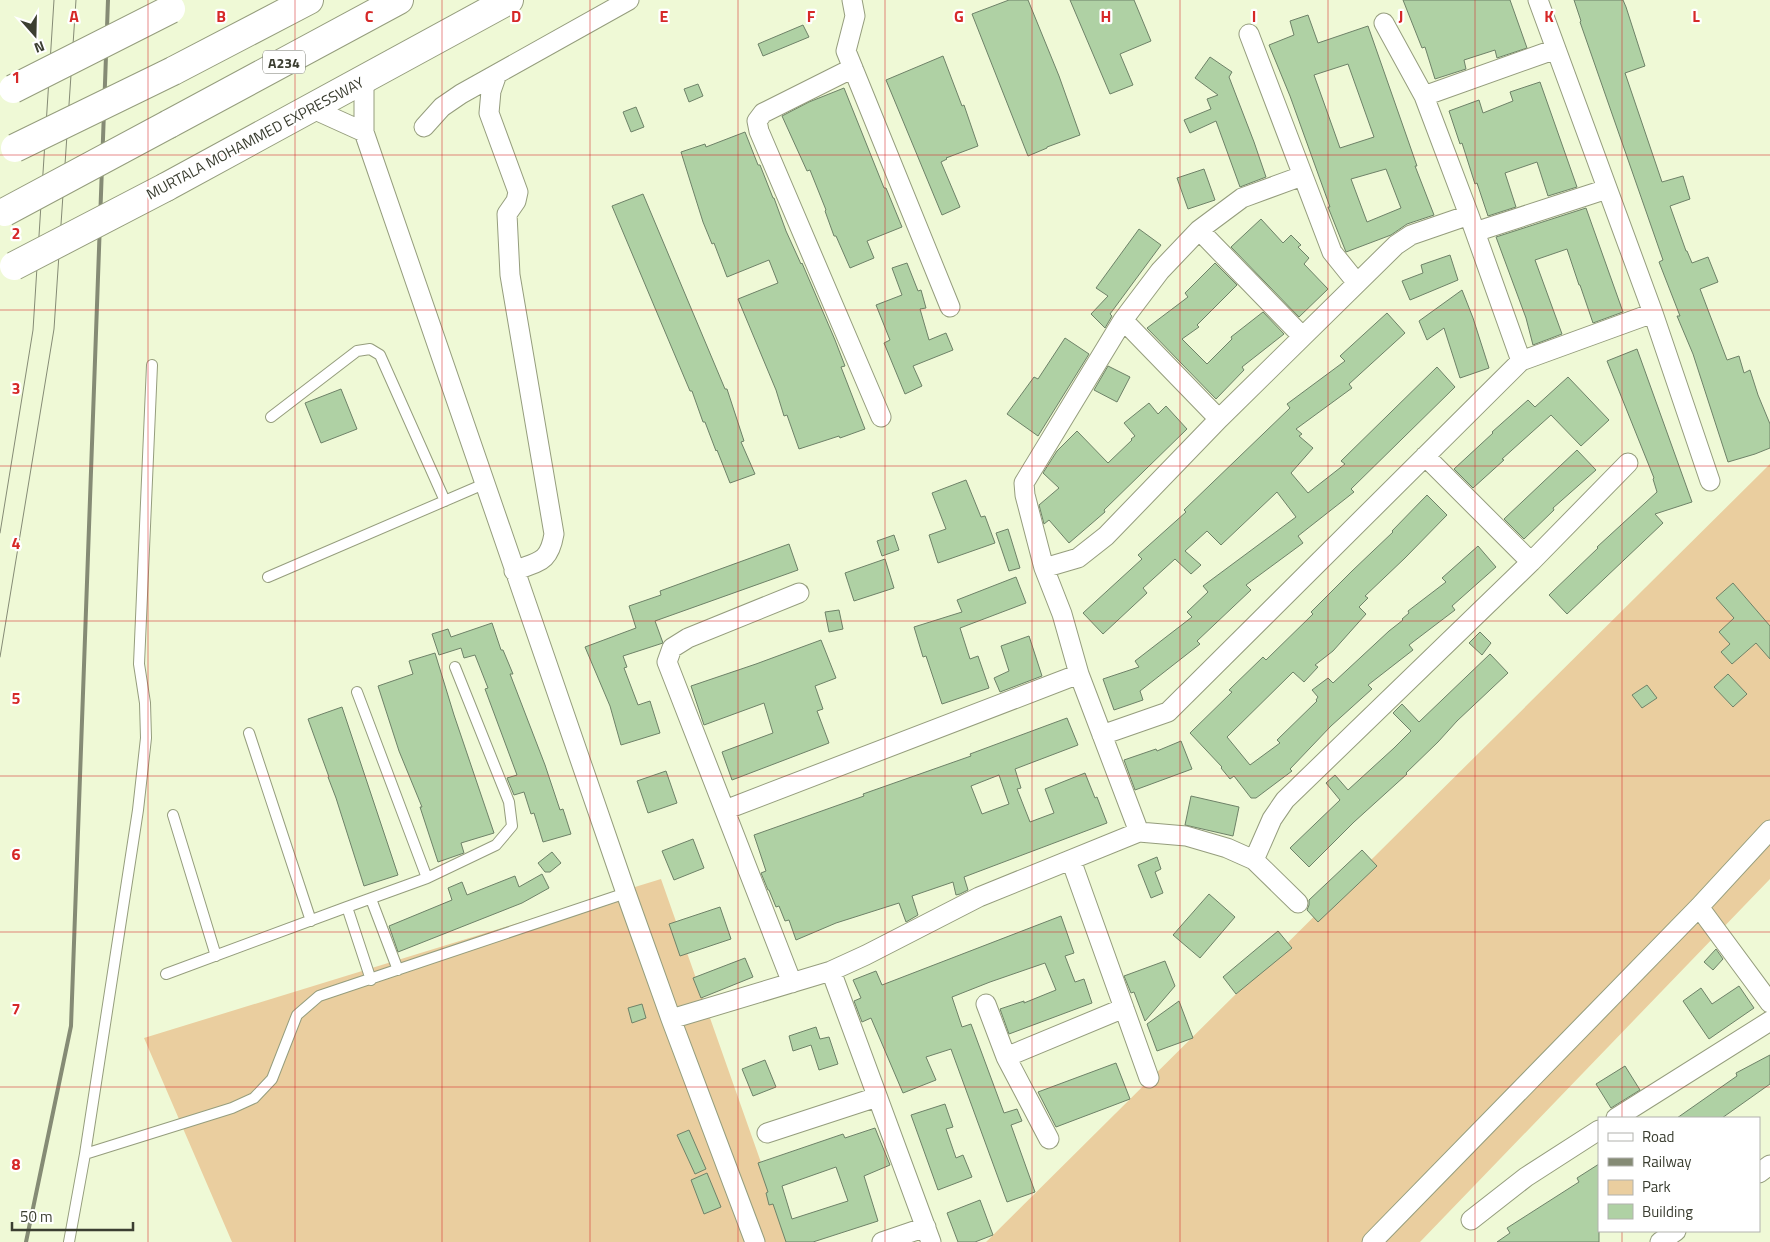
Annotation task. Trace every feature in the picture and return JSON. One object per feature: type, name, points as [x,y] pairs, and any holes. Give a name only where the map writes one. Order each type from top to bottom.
[{"type":"highway","points":[[8,152],[173,71],[309,0]]},
{"type":"highway","name":"A234","points":[[2,213],[400,0]]},
{"type":"highway","name":"MURTALA MOHAMMED EXPRESSWAY","points":[[7,269],[166,187],[509,0]]},
{"type":"highway","points":[[7,92],[179,4]]},
{"type":"street","points":[[424,127],[442,107],[461,94],[629,0]]},
{"type":"street","points":[[852,0],[855,16],[846,51],[950,307]]},
{"type":"street","points":[[1538,0],[1653,313],[1710,481]]},
{"type":"street","points":[[1384,23],[1424,96],[1472,223],[1520,361]]},
{"type":"street","points":[[1249,34],[1332,252],[1357,283]]},
{"type":"street","points":[[1424,96],[1556,49]]},
{"type":"street","points":[[853,68],[763,113],[756,121],[881,417]]},
{"type":"street","points":[[497,74],[491,91],[489,113],[518,192],[516,201],[507,214],[510,275],[554,534],[552,549],[547,556],[514,571]]},
{"type":"street","points":[[364,79],[364,132],[626,893],[671,1019],[756,1242]]},
{"type":"street","points":[[311,108],[364,132]]},
{"type":"street","points":[[1139,832],[1079,674],[1062,614],[1044,568],[1025,495],[1024,483],[1123,320],[1160,271],[1199,230],[1242,198],[1302,176]]},
{"type":"street","points":[[1044,568],[1078,558],[1106,536],[1219,419],[1396,245],[1411,235],[1472,223],[1607,189]]},
{"type":"street","points":[[1199,230],[1302,336]]},
{"type":"street","points":[[1102,735],[1168,712],[1520,361],[1653,313]]},
{"type":"street","points":[[1123,320],[1219,419]]},
{"type":"street","points":[[1425,456],[1531,562]]},
{"type":"street","points":[[1254,860],[1272,819],[1285,800],[1531,562],[1628,463]]},
{"type":"street","points":[[792,983],[668,662],[672,648],[688,638],[799,593]]},
{"type":"street","points":[[725,810],[1079,674]]},
{"type":"street","points":[[1372,1242],[1698,907],[1770,830]]},
{"type":"street","points":[[671,1019],[831,972],[979,897],[1139,832],[1186,836],[1227,848],[1254,860],[1298,903]]},
{"type":"street","points":[[1071,860],[1149,1078]]},
{"type":"street","points":[[1698,907],[1770,1004]]},
{"type":"street","points":[[831,972],[928,1235],[882,1242]]},
{"type":"street","points":[[986,1004],[1006,1058],[1049,1139]]},
{"type":"street","points":[[1006,1058],[1124,1008]]},
{"type":"street","points":[[1618,1117],[1770,1021]]},
{"type":"street","points":[[767,1133],[877,1097]]},
{"type":"street","points":[[1471,1220],[1526,1177],[1598,1131]]},
{"type":"street","points":[[1660,1242],[1675,1232]]},
{"type":"lane","points":[[270,417],[358,351],[370,349],[380,355],[445,501]]},
{"type":"lane","points":[[69,1242],[85,1154],[138,810],[146,738],[145,703],[139,664],[152,365]]},
{"type":"lane","points":[[268,577],[484,484]]},
{"type":"lane","points":[[166,974],[427,878],[496,845],[512,826],[508,802],[454,667]]},
{"type":"lane","points":[[357,692],[427,878]]},
{"type":"lane","points":[[249,733],[311,921]]},
{"type":"lane","points":[[173,815],[216,956]]},
{"type":"lane","points":[[85,1154],[232,1108],[254,1098],[272,1079],[297,1015],[319,996],[626,893]]},
{"type":"lane","points":[[371,898],[398,970]]},
{"type":"lane","points":[[347,907],[371,980]]},
{"type":"green space","points":[[1770,464],[1770,879],[1420,1242],[986,1242]]},
{"type":"green space","points":[[661,879],[789,1242],[232,1242],[144,1038]]},
{"type":"building","points":[[1009,0],[1028,0],[1059,76],[1080,135],[1028,156],[972,14]]},
{"type":"building","points":[[1070,0],[1134,0],[1151,41],[1120,54],[1133,85],[1110,94]]},
{"type":"building","points":[[1403,0],[1510,0],[1527,48],[1497,58],[1495,50],[1464,60],[1466,69],[1435,79],[1425,47],[1422,48]]},
{"type":"building","points":[[1574,0],[1623,0],[1645,66],[1625,73],[1662,182],[1683,176],[1690,199],[1670,206],[1692,263],[1708,257],[1718,282],[1700,289],[1727,360],[1739,356],[1744,373],[1750,370],[1770,424],[1770,448],[1728,462],[1693,354],[1677,316],[1680,316],[1659,262],[1663,260]]},
{"type":"building","points":[[1308,15],[1318,43],[1368,26],[1417,166],[1415,166],[1434,215],[1407,224],[1391,235],[1346,252],[1328,207],[1330,207],[1290,96],[1269,45],[1294,35],[1290,21]],"holes":[[[1348,64],[1374,137],[1340,148],[1314,75]],[[1386,169],[1401,208],[1367,222],[1351,179]]]},
{"type":"building","points":[[803,25],[809,37],[763,56],[758,44]]},
{"type":"building","points":[[943,56],[962,106],[964,105],[978,146],[946,158],[941,162],[960,207],[942,215],[886,80]]},
{"type":"building","points":[[1210,57],[1232,72],[1229,77],[1266,177],[1240,187],[1216,121],[1190,133],[1184,120],[1211,109],[1207,99],[1218,95],[1195,78]]},
{"type":"building","points":[[1540,82],[1577,187],[1548,196],[1537,162],[1505,173],[1516,207],[1488,216],[1449,111],[1479,100],[1483,113],[1513,101],[1510,92]]},
{"type":"building","points":[[698,84],[703,96],[689,102],[684,89]]},
{"type":"building","points":[[844,88],[884,188],[886,188],[902,227],[867,241],[874,258],[850,268],[836,236],[834,236],[810,170],[807,171],[782,116],[809,102]]},
{"type":"building","points":[[636,107],[644,127],[631,132],[623,112]]},
{"type":"building","points":[[745,132],[774,198],[786,231],[835,340],[845,366],[841,367],[865,429],[799,449],[787,415],[784,416],[776,390],[738,299],[778,283],[769,260],[727,277],[714,243],[712,244],[703,222],[681,152],[705,144],[706,147]]},
{"type":"building","points":[[1204,169],[1215,200],[1188,209],[1177,178]]},
{"type":"building","points":[[643,194],[725,389],[727,389],[744,441],[741,442],[755,474],[730,483],[612,206]]},
{"type":"building","points":[[1586,208],[1623,312],[1593,323],[1567,249],[1535,260],[1562,334],[1533,345],[1526,318],[1496,237]]},
{"type":"building","points":[[1261,219],[1283,243],[1291,235],[1301,245],[1298,247],[1309,258],[1304,264],[1328,289],[1299,317],[1231,247]]},
{"type":"building","points":[[1139,229],[1161,245],[1110,314],[1112,316],[1105,328],[1091,314],[1108,296],[1096,288]]},
{"type":"building","points":[[1450,255],[1458,280],[1410,300],[1402,281],[1423,273],[1421,265]]},
{"type":"building","points":[[907,263],[918,291],[921,290],[926,308],[920,309],[929,340],[946,333],[953,350],[913,366],[922,386],[905,394],[884,343],[890,340],[876,305],[902,295],[892,268]]},
{"type":"building","points":[[1215,263],[1237,285],[1197,325],[1199,327],[1182,339],[1207,364],[1232,339],[1231,337],[1263,312],[1284,334],[1242,367],[1244,370],[1216,399],[1147,328],[1188,297],[1185,293]]},
{"type":"building","points":[[1462,290],[1489,368],[1460,378],[1444,328],[1427,340],[1419,321]]},
{"type":"building","points":[[1387,313],[1405,333],[1349,384],[1352,388],[1296,429],[1302,434],[1299,436],[1313,448],[1291,473],[1308,493],[1345,464],[1341,461],[1437,367],[1455,387],[1351,489],[1354,492],[1298,536],[1303,543],[1246,585],[1251,590],[1197,641],[1200,644],[1140,691],[1143,700],[1114,710],[1103,679],[1139,667],[1135,661],[1192,617],[1187,612],[1208,592],[1203,586],[1296,517],[1277,492],[1221,545],[1207,531],[1185,551],[1201,565],[1191,574],[1175,559],[1143,588],[1147,593],[1103,634],[1083,613],[1142,559],[1138,555],[1186,512],[1184,510],[1290,408],[1287,404],[1345,361],[1340,356]]},
{"type":"building","points":[[1065,338],[1089,354],[1038,436],[1007,414],[1034,377],[1038,379]]},
{"type":"building","points":[[1637,349],[1692,502],[1655,514],[1663,523],[1567,614],[1549,595],[1597,547],[1657,492],[1654,478],[1607,361]]},
{"type":"building","points":[[1108,366],[1130,377],[1117,402],[1094,390]]},
{"type":"building","points":[[1568,377],[1609,420],[1581,446],[1551,415],[1473,488],[1454,469],[1528,400],[1535,407]]},
{"type":"building","points":[[341,389],[357,429],[321,443],[305,403]]},
{"type":"building","points":[[1149,403],[1158,414],[1166,406],[1187,429],[1104,510],[1105,512],[1069,543],[1049,520],[1044,524],[1039,505],[1059,488],[1043,473],[1057,451],[1077,431],[1108,463],[1135,436],[1124,423]]},
{"type":"building","points":[[1577,450],[1596,470],[1553,508],[1554,510],[1524,539],[1504,519]]},
{"type":"building","points":[[966,480],[981,517],[985,516],[995,543],[938,563],[929,535],[946,529],[932,493]]},
{"type":"building","points":[[1427,495],[1447,515],[1365,596],[1368,598],[1359,607],[1366,614],[1333,651],[1315,665],[1318,667],[1304,682],[1293,672],[1227,737],[1250,765],[1280,743],[1277,740],[1317,701],[1318,697],[1312,690],[1328,678],[1333,683],[1403,620],[1409,613],[1408,611],[1446,582],[1442,578],[1478,546],[1496,567],[1452,606],[1455,610],[1409,645],[1413,650],[1368,685],[1372,689],[1331,726],[1290,769],[1292,771],[1256,798],[1251,798],[1234,776],[1230,779],[1222,767],[1190,733],[1232,692],[1229,690],[1263,657],[1266,660],[1313,614],[1311,612],[1393,532]]},
{"type":"building","points":[[1008,529],[1020,568],[1009,571],[996,533]]},
{"type":"building","points":[[894,535],[899,550],[882,556],[877,541]]},
{"type":"building","points":[[789,544],[798,570],[655,621],[663,643],[623,656],[627,667],[624,668],[638,705],[650,701],[660,733],[621,745],[610,706],[585,647],[636,628],[629,606],[661,595],[660,591]]},
{"type":"building","points":[[885,559],[894,588],[854,601],[845,573]]},
{"type":"building","points":[[1016,577],[1026,603],[960,628],[970,659],[978,656],[989,688],[942,704],[926,656],[923,657],[914,627],[962,612],[957,600]]},
{"type":"building","points":[[1733,583],[1770,626],[1770,659],[1756,643],[1732,664],[1721,652],[1730,644],[1719,632],[1734,618],[1716,598]]},
{"type":"building","points":[[839,610],[843,629],[829,632],[825,612]]},
{"type":"building","points":[[492,623],[501,650],[503,650],[513,674],[510,674],[560,810],[563,809],[571,834],[543,842],[534,813],[531,814],[524,792],[514,795],[507,778],[517,775],[485,689],[488,688],[475,655],[464,658],[461,648],[439,655],[432,634],[448,629],[451,637]]},
{"type":"building","points":[[1480,632],[1491,643],[1482,655],[1469,643]]},
{"type":"building","points":[[1029,636],[1042,676],[1000,692],[994,678],[1009,671],[1001,646]]},
{"type":"building","points":[[821,640],[836,678],[815,686],[823,709],[817,711],[829,743],[732,780],[722,752],[773,733],[764,703],[704,725],[691,686]]},
{"type":"building","points":[[435,653],[494,833],[461,843],[464,853],[438,862],[420,807],[422,807],[399,751],[378,686],[413,674],[409,661]]},
{"type":"building","points":[[1490,654],[1508,673],[1457,721],[1407,774],[1354,822],[1309,867],[1290,848],[1340,800],[1326,783],[1335,775],[1348,790],[1411,731],[1393,713],[1402,704],[1419,722]]},
{"type":"building","points":[[1728,674],[1747,694],[1733,707],[1714,687]]},
{"type":"building","points":[[1647,685],[1657,698],[1642,708],[1632,695]]},
{"type":"building","points":[[342,707],[398,875],[364,886],[308,719]]},
{"type":"building","points":[[1067,718],[1078,745],[1015,769],[1021,788],[1017,789],[1030,822],[1054,813],[1045,789],[1085,773],[1107,823],[964,877],[968,890],[960,894],[956,895],[953,882],[912,896],[918,915],[906,922],[899,903],[836,923],[796,940],[789,920],[785,921],[779,906],[776,907],[761,873],[766,871],[754,835],[971,756],[970,754]],"holes":[[[999,775],[1009,804],[982,814],[971,786]]]},
{"type":"building","points":[[1181,741],[1192,769],[1135,790],[1124,760],[1156,749],[1157,751]]},
{"type":"building","points":[[666,771],[677,803],[648,813],[637,781]]},
{"type":"building","points":[[1191,796],[1239,807],[1233,836],[1185,825]]},
{"type":"building","points":[[693,839],[704,868],[674,880],[662,851]]},
{"type":"building","points":[[1362,850],[1377,866],[1318,922],[1307,910],[1309,900]]},
{"type":"building","points":[[552,852],[561,863],[550,872],[545,872],[538,863]]},
{"type":"building","points":[[1157,857],[1161,869],[1155,872],[1163,893],[1151,898],[1138,865]]},
{"type":"building","points":[[542,874],[549,888],[522,903],[398,952],[389,926],[452,900],[448,888],[462,882],[467,895],[515,876],[519,887]]},
{"type":"building","points":[[1209,894],[1235,917],[1200,958],[1173,935]]},
{"type":"building","points":[[720,907],[731,939],[680,956],[669,924]]},
{"type":"building","points":[[1061,916],[1074,953],[1065,956],[1075,982],[1084,979],[1092,1003],[1009,1034],[1000,1009],[1024,1001],[1024,1003],[1056,990],[1045,963],[952,997],[962,1027],[971,1024],[1004,1113],[1017,1109],[1022,1121],[1011,1125],[1035,1192],[1007,1202],[951,1049],[926,1057],[936,1080],[903,1093],[871,1018],[862,1022],[854,1001],[861,998],[853,980],[876,971],[882,985]]},
{"type":"building","points":[[1278,931],[1292,948],[1236,994],[1223,977]]},
{"type":"building","points":[[1716,949],[1723,959],[1713,970],[1704,962]]},
{"type":"building","points":[[745,958],[753,977],[701,998],[693,978]]},
{"type":"building","points":[[1165,961],[1175,986],[1145,1021],[1134,992],[1131,993],[1124,976]]},
{"type":"building","points":[[1739,986],[1754,1008],[1709,1039],[1683,1001],[1701,988],[1712,1004]]},
{"type":"building","points":[[1179,1001],[1193,1038],[1157,1051],[1147,1024]]},
{"type":"building","points":[[642,1004],[646,1018],[632,1023],[628,1008]]},
{"type":"building","points":[[816,1027],[820,1039],[829,1037],[838,1064],[819,1070],[811,1045],[793,1051],[789,1036]]},
{"type":"building","points":[[1770,1055],[1770,1084],[1723,1117],[1678,1117],[1737,1076],[1736,1073]]},
{"type":"building","points":[[765,1060],[776,1087],[753,1096],[742,1069]]},
{"type":"building","points":[[1116,1063],[1130,1099],[1056,1127],[1038,1092]]},
{"type":"building","points":[[1625,1066],[1640,1090],[1611,1108],[1596,1084]]},
{"type":"building","points":[[945,1104],[953,1127],[946,1129],[956,1158],[963,1155],[972,1177],[938,1190],[911,1115]]},
{"type":"building","points":[[875,1128],[890,1165],[864,1176],[878,1221],[813,1242],[786,1242],[773,1204],[769,1205],[766,1193],[768,1192],[758,1163],[843,1134],[845,1138]],"holes":[[[836,1167],[848,1201],[792,1219],[782,1186]]]},
{"type":"building","points":[[689,1130],[706,1169],[695,1174],[677,1135]]},
{"type":"building","points":[[1598,1165],[1599,1242],[1497,1242],[1510,1233],[1507,1228],[1579,1182],[1577,1178]]},
{"type":"building","points":[[707,1173],[721,1207],[704,1214],[691,1180]]},
{"type":"building","points":[[980,1200],[993,1235],[975,1242],[958,1242],[947,1213]]},
{"type":"tram line","points":[[0,533],[33,330],[54,0]]},
{"type":"tram line","points":[[0,657],[54,329],[76,0]]},
{"type":"railway","points":[[26,1242],[71,1026],[108,0]]}]
